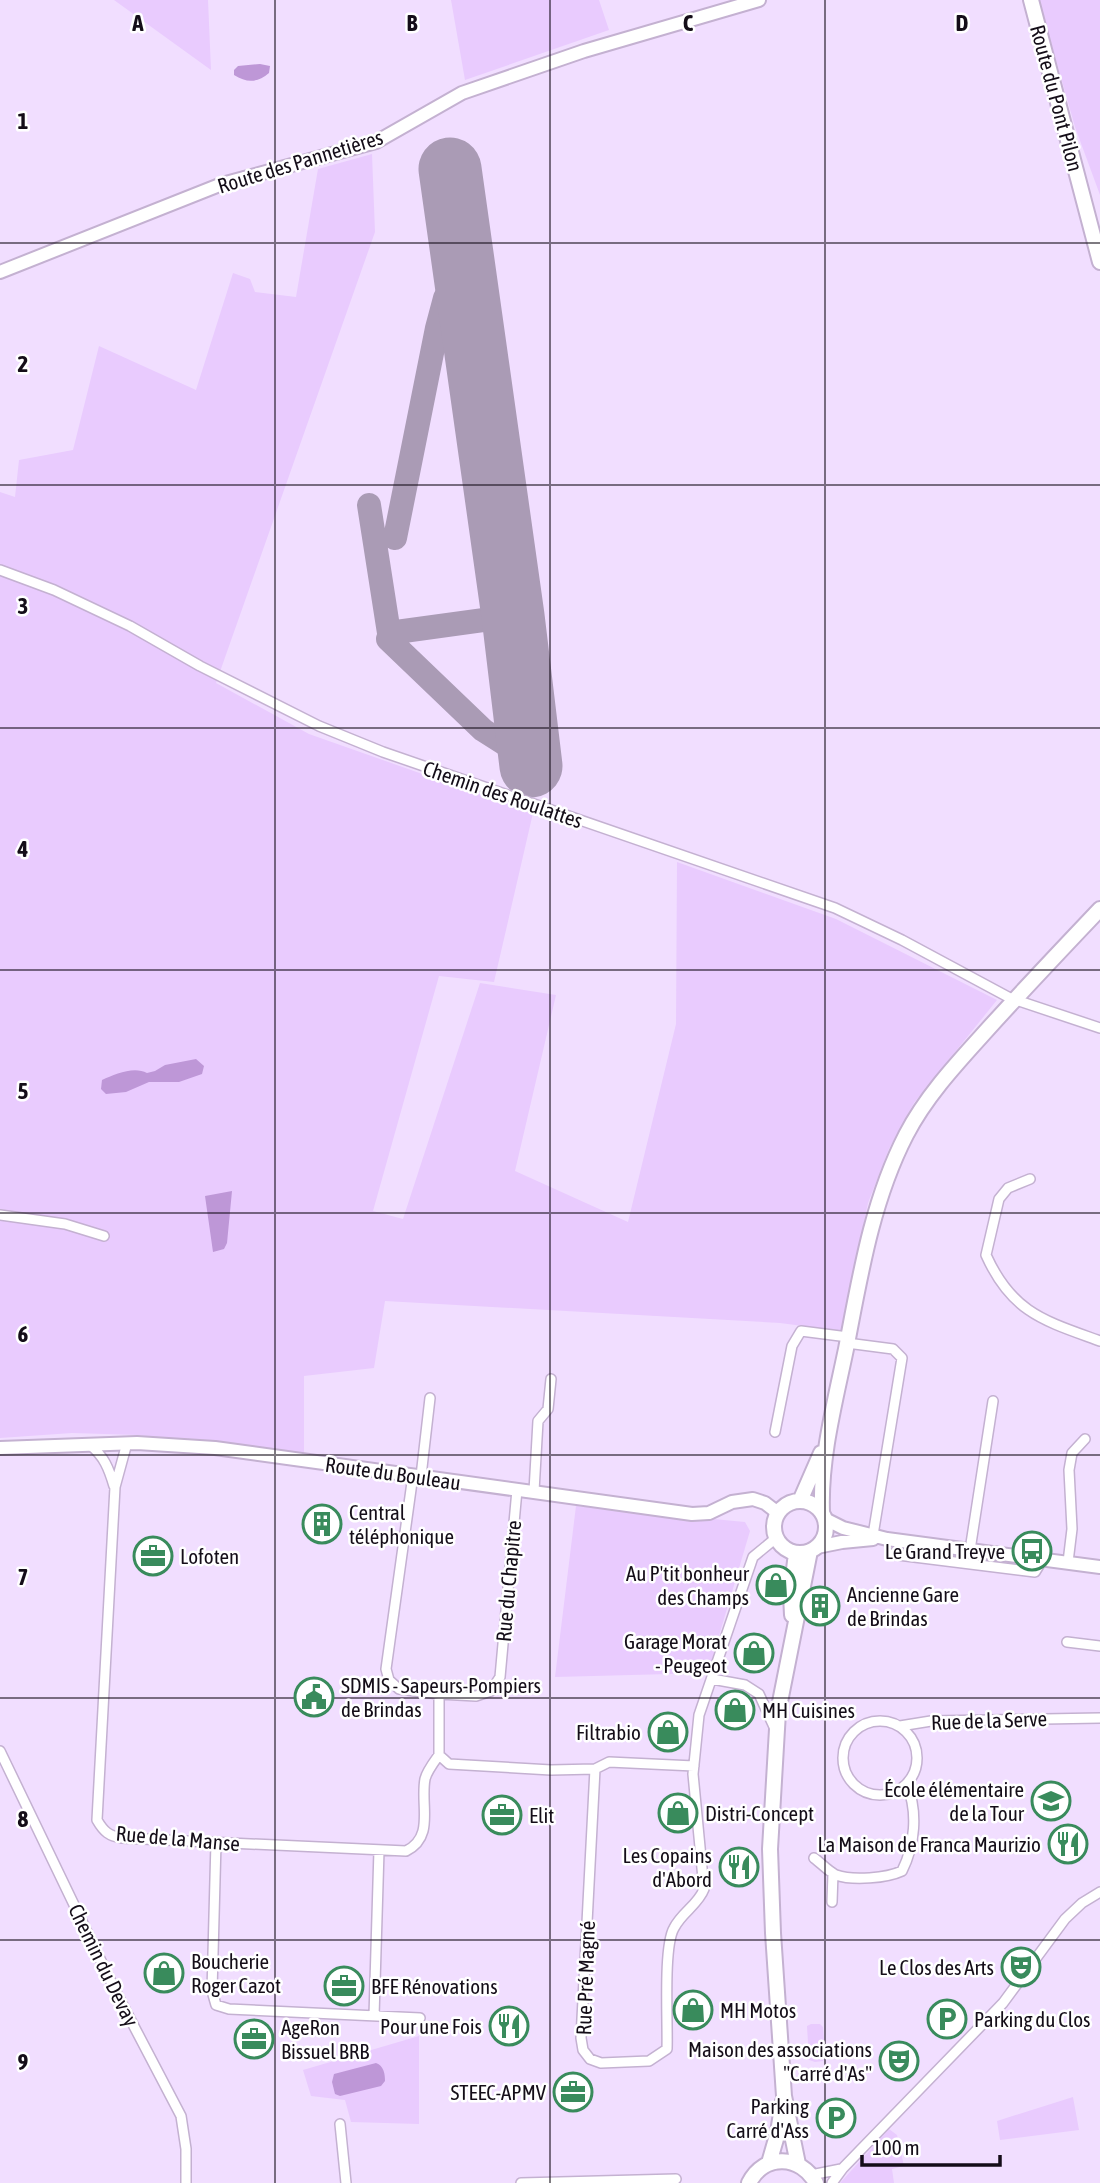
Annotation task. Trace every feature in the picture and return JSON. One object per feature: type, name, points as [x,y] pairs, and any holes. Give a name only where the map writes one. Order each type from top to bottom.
[{"type":"main road","name":"Route du Pont Pilon","points":[[1031,0],[1100,262]]},
{"type":"main road","name":"Route du Pont Pilon","points":[[1083,195],[1100,237]]},
{"type":"main road","points":[[798,2164],[784,2096],[771,1885],[772,1790],[776,1732],[808,1551],[825,1535],[821,1496],[830,1428],[864,1256],[886,1181],[906,1134],[921,1110],[957,1064],[1100,909]]},
{"type":"main road","points":[[800,1501],[830,1428]]},
{"type":"main road","points":[[808,1551],[788,1550],[776,1538],[775,1521],[778,1513],[784,1506],[800,1501],[816,1506],[823,1516]]},
{"type":"main road","points":[[769,2163],[784,2096]]},
{"type":"main road","points":[[749,2183],[759,2169],[769,2163],[789,2161],[798,2164],[814,2179]]},
{"type":"street","name":"Route des Pannetières","points":[[0,272],[222,184],[376,142],[463,93],[584,51],[759,0]]},
{"type":"street","name":"Chemin des Roulattes","points":[[0,570],[54,590],[130,626],[200,666],[319,726],[383,752],[835,908],[1015,999],[1100,1028]]},
{"type":"street","points":[[1030,1179],[1007,1188],[999,1199],[986,1255],[1005,1286],[1025,1310],[1100,1341]]},
{"type":"street","points":[[0,1215],[65,1224],[104,1236]]},
{"type":"street","points":[[775,1432],[792,1346],[800,1331],[893,1349],[902,1358],[873,1535]]},
{"type":"street","points":[[534,1491],[538,1421],[548,1409],[551,1379]]},
{"type":"street","points":[[417,1476],[430,1398]]},
{"type":"street","points":[[970,1550],[993,1401]]},
{"type":"street","points":[[1068,1562],[1072,1529],[1069,1470],[1072,1453],[1085,1439]]},
{"type":"street","points":[[115,1488],[127,1443]]},
{"type":"street","name":"Route du Bouleau","points":[[0,1448],[127,1443],[215,1448],[692,1514],[709,1513],[732,1502],[753,1499],[765,1503],[778,1513]]},
{"type":"street","points":[[88,1444],[97,1450],[109,1466],[115,1488]]},
{"type":"street","name":"Rue du Chapitre","points":[[417,1476],[386,1669],[389,1680],[398,1689],[476,1696],[491,1691],[500,1678],[517,1490]]},
{"type":"street","name":"Rue de la Manse","points":[[115,1488],[97,1820],[110,1836],[406,1851],[415,1847],[424,1832],[425,1777],[439,1755]]},
{"type":"street","points":[[823,1516],[843,1528],[887,1539],[1100,1567]]},
{"type":"street","name":"Rue Pré Magné","points":[[595,1769],[581,2038],[583,2050],[590,2059],[601,2063],[649,2061],[667,2049],[667,1977],[672,1930],[700,1900],[704,1889],[694,1766],[699,1715],[753,1557],[776,1538]]},
{"type":"street","points":[[808,1551],[856,1540],[887,1539]]},
{"type":"street","points":[[890,1554],[1035,1572],[1043,1559]]},
{"type":"street","points":[[1067,1642],[1100,1646]]},
{"type":"street","points":[[712,1679],[745,1685],[759,1694],[776,1732]]},
{"type":"street","points":[[439,1694],[439,1755],[449,1764],[551,1770],[595,1769],[609,1762],[694,1766]]},
{"type":"street","name":"Rue de la Serve","points":[[900,1726],[931,1721],[1100,1718]]},
{"type":"street","name":"Rue de la Serve","points":[[875,1721],[888,1721],[900,1726],[915,1743],[918,1754],[914,1776],[907,1785],[884,1796],[871,1795],[859,1789],[844,1769],[842,1756],[852,1733],[875,1721]]},
{"type":"street","name":"Chemin du Devay","points":[[0,1751],[116,1992],[181,2116],[186,2149],[186,2183]]},
{"type":"street","name":"Rue de la Serve","points":[[833,1873],[840,1876],[876,1878],[890,1877],[902,1871],[910,1856],[914,1834],[912,1798],[907,1785]]},
{"type":"street","points":[[216,1842],[212,1991],[216,2005],[229,2010],[420,2018]]},
{"type":"street","points":[[374,2016],[379,1850]]},
{"type":"street","points":[[814,1858],[833,1873],[832,1902]]},
{"type":"street","points":[[832,2183],[843,2168],[1003,2003],[1065,1919],[1082,1903],[1100,1892]]},
{"type":"street","points":[[340,2124],[346,2183]]},
{"type":"street","points":[[814,2179],[843,2168]]},
{"type":"street","points":[[521,2183],[676,2179]]},
{"type":"shaded area","points":[[114,0],[208,0],[211,70]]},
{"type":"shaded area","points":[[451,0],[599,0],[609,30],[465,80]]},
{"type":"shaded area","points":[[1039,0],[1100,0],[1100,195],[1075,127]]},
{"type":"shaded area","points":[[238,66],[270,66],[269,73],[260,79],[248,81],[234,75]]},
{"type":"shaded area","points":[[372,154],[375,232],[216,683],[309,734],[533,813],[494,982],[439,976],[373,1211],[403,1219],[480,983],[556,995],[515,1171],[628,1222],[676,1024],[677,862],[836,919],[997,1000],[914,1103],[889,1149],[868,1203],[842,1331],[780,1323],[385,1301],[374,1368],[304,1376],[304,1453],[137,1435],[72,1433],[0,1438],[0,492],[15,497],[19,460],[73,450],[99,346],[196,390],[233,273],[250,279],[255,292],[296,297],[318,169]]},
{"type":"shaded area","points":[[196,1059],[204,1066],[202,1074],[179,1082],[149,1082],[126,1092],[106,1094],[101,1089],[102,1080],[119,1073],[136,1070],[147,1073],[165,1065]]},
{"type":"shaded area","points":[[232,1191],[227,1243],[224,1249],[213,1252],[205,1196]]},
{"type":"shaded area","points":[[576,1506],[745,1522],[750,1531],[708,1673],[555,1677]]},
{"type":"shaded area","points":[[820,2024],[823,2027],[823,2061],[809,2060],[807,2026]]},
{"type":"shaded area","points":[[419,2036],[419,2124],[351,2122],[345,2100],[311,2096],[303,2070]]},
{"type":"shaded area","points":[[376,2063],[384,2073],[385,2081],[381,2086],[340,2096],[335,2094],[332,2082],[334,2074]]},
{"type":"shaded area","points":[[1073,2097],[1079,2130],[1000,2140],[997,2121]]},
{"type":"shaded area","points":[[889,2129],[897,2135],[904,2166],[892,2169],[894,2183],[840,2183]]},
{"type":"taxiway","points":[[395,538],[437,328],[445,298],[464,265]]},
{"type":"taxiway","points":[[369,505],[389,633],[513,616]]},
{"type":"taxiway","points":[[388,639],[483,730],[505,744],[529,753]]},
{"type":"runway","points":[[450,169],[513,616],[531,766]]},
{"type":"place","name":"Central téléphonique","points":[[322,1524]]},
{"type":"place","name":"Le Grand Treyve","points":[[1032,1551]]},
{"type":"place","name":"Lofoten","points":[[153,1556]]},
{"type":"place","name":"Au P'tit bonheur des Champs","points":[[776,1585]]},
{"type":"place","name":"Ancienne Gare de Brindas","points":[[820,1606]]},
{"type":"place","name":"Garage Morat - Peugeot","points":[[754,1653]]},
{"type":"place","name":"SDMIS - Sapeurs-Pompiers de Brindas","points":[[314,1697]]},
{"type":"place","name":"MH Cuisines","points":[[735,1710]]},
{"type":"place","name":"Filtrabio","points":[[668,1732]]},
{"type":"place","name":"École élémentaire de la Tour","points":[[1051,1801]]},
{"type":"place","name":"Distri-Concept","points":[[678,1813]]},
{"type":"place","name":"Elit","points":[[502,1815]]},
{"type":"place","name":"La Maison de Franca Maurizio","points":[[1068,1844]]},
{"type":"place","name":"Les Copains d'Abord","points":[[739,1867]]},
{"type":"place","name":"Le Clos des Arts","points":[[1021,1967]]},
{"type":"place","name":"Boucherie Roger Cazot","points":[[164,1973]]},
{"type":"place","name":"BFE Rénovations","points":[[344,1986]]},
{"type":"place","name":"MH Motos","points":[[693,2010]]},
{"type":"place","name":"Parking du Clos","points":[[947,2019]]},
{"type":"place","name":"Pour une Fois","points":[[509,2026]]},
{"type":"place","name":"AgeRon Bissuel BRB","points":[[254,2039]]},
{"type":"place","name":"Maison des associations \"Carré d'As\"","points":[[899,2061]]},
{"type":"place","name":"STEEC-APMV","points":[[573,2092]]},
{"type":"place","name":"Parking Carré d'Ass","points":[[836,2118]]}]
